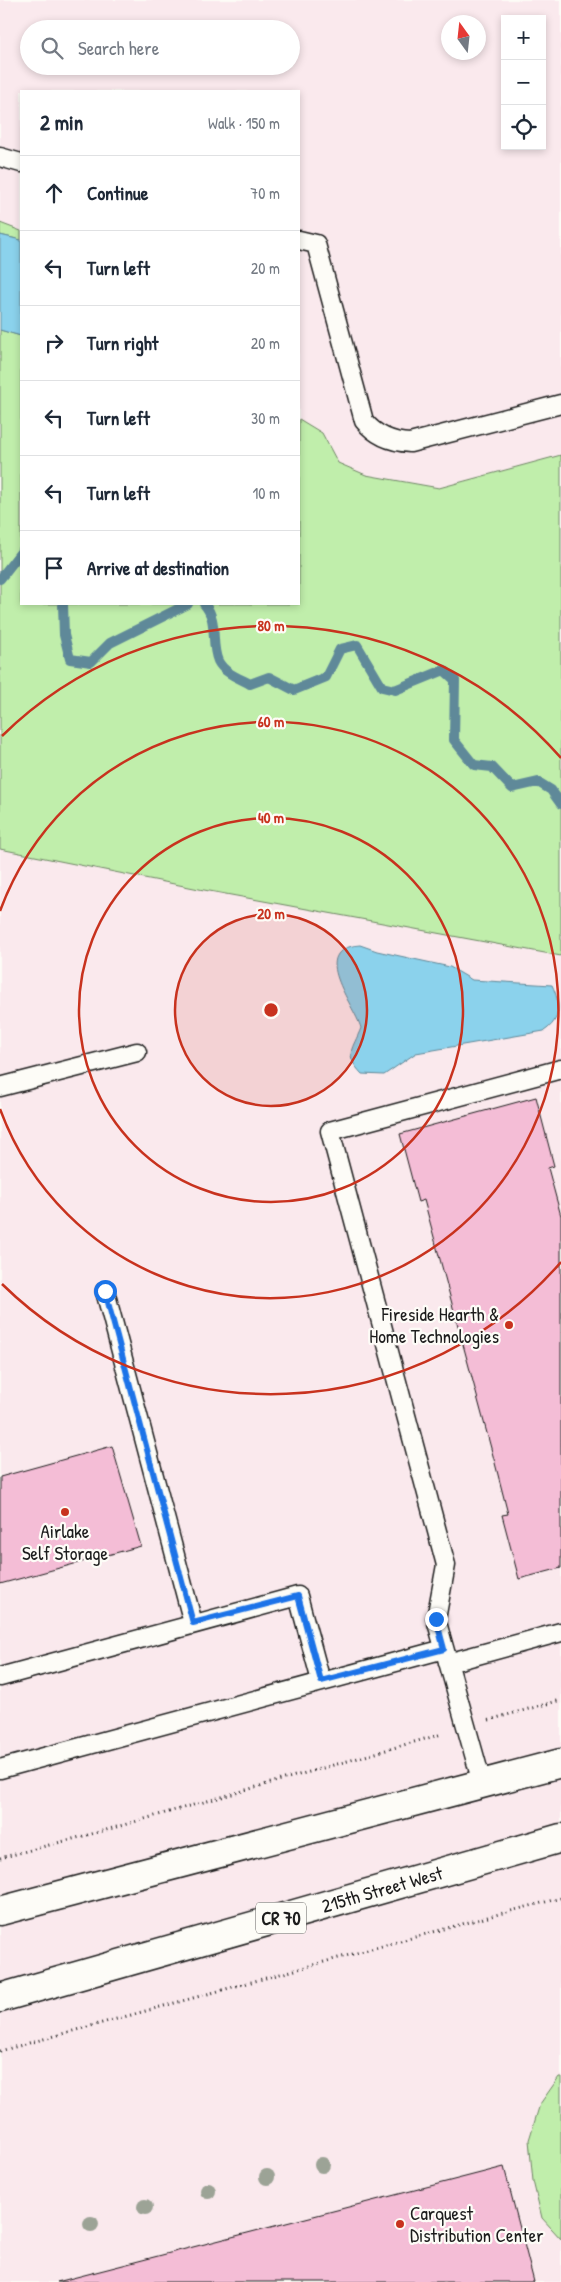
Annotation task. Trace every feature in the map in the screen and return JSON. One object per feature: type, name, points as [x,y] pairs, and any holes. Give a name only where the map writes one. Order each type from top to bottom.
[{"type":"main road","points":[[0,1911],[561,1763]]},
{"type":"main road","name":"215th Street West","points":[[0,1998],[561,1838]]},
{"type":"main road","points":[[0,1925],[32,1902]]},
{"type":"lane","points":[[0,157],[20,163]]},
{"type":"lane","points":[[300,240],[316,244],[364,421],[372,431],[396,442],[410,443],[561,404]]},
{"type":"lane","points":[[0,1087],[137,1052]]},
{"type":"lane","points":[[482,1783],[436,1619],[446,1565],[330,1130],[561,1069]]},
{"type":"lane","points":[[105,1291],[193,1623]]},
{"type":"lane","points":[[0,1677],[298,1596],[321,1681]]},
{"type":"lane","points":[[0,1769],[321,1681],[561,1632]]},
{"type":"path","points":[[0,1858],[99,1832],[561,1700]]},
{"type":"path","points":[[0,2052],[495,1914],[561,1898]]},
{"type":"shaded area","points":[[0,0],[561,0],[561,455],[439,488],[300,462],[300,90],[20,90],[20,411],[0,408]]},
{"type":"shaded area","points":[[0,849],[204,890],[561,956],[561,2282],[0,2282]]},
{"type":"green space","points":[[0,223],[20,231],[20,240],[0,235]]},
{"type":"green space","points":[[0,330],[20,336],[20,605],[300,605],[300,420],[322,433],[338,463],[366,475],[439,488],[561,455],[561,956],[204,890],[0,849]]},
{"type":"green space","points":[[559,2077],[561,2077],[561,2239],[542,2218],[533,2181],[529,2140],[540,2104]]},
{"type":"water","points":[[0,235],[20,240],[20,336],[0,330]]},
{"type":"water","points":[[360,945],[377,951],[450,967],[472,980],[552,985],[558,1005],[556,1017],[550,1027],[544,1031],[416,1053],[384,1075],[362,1074],[351,1056],[351,1051],[361,1028],[338,979],[335,967],[337,956],[345,949]]},
{"type":"building","name":"Fireside Hearth & Home Technologies","points":[[536,1097],[554,1166],[548,1168],[561,1216],[561,1568],[519,1579],[502,1515],[508,1514],[495,1463],[424,1200],[418,1202],[400,1134]]},
{"type":"building","name":"Airlake Self Storage","points":[[112,1446],[141,1546],[0,1584],[0,1477]]},
{"type":"building","name":"Carquest Distribution Center","points":[[504,2167],[534,2282],[57,2282]]},
{"type":"waterway","points":[[0,579],[20,553]]},
{"type":"waterway","points":[[63,605],[64,635],[70,659],[91,662],[110,643],[186,605]]},
{"type":"waterway","points":[[205,605],[209,610],[213,624],[218,661],[228,672],[250,684],[269,677],[294,690],[326,677],[340,649],[357,645],[382,687],[395,690],[444,670],[455,680],[454,740],[474,765],[492,767],[512,788],[538,782],[551,790],[561,804]]},
{"type":"place","name":"Fireside Hearth & Home Technologies","points":[[509,1325]]},
{"type":"place","name":"Airlake Self Storage","points":[[65,1512]]},
{"type":"place","name":"Carquest Distribution Center","points":[[400,2224]]},
{"type":"route","points":[[105,1291],[193,1623],[298,1596],[321,1681],[444,1649],[436,1619]]}]
